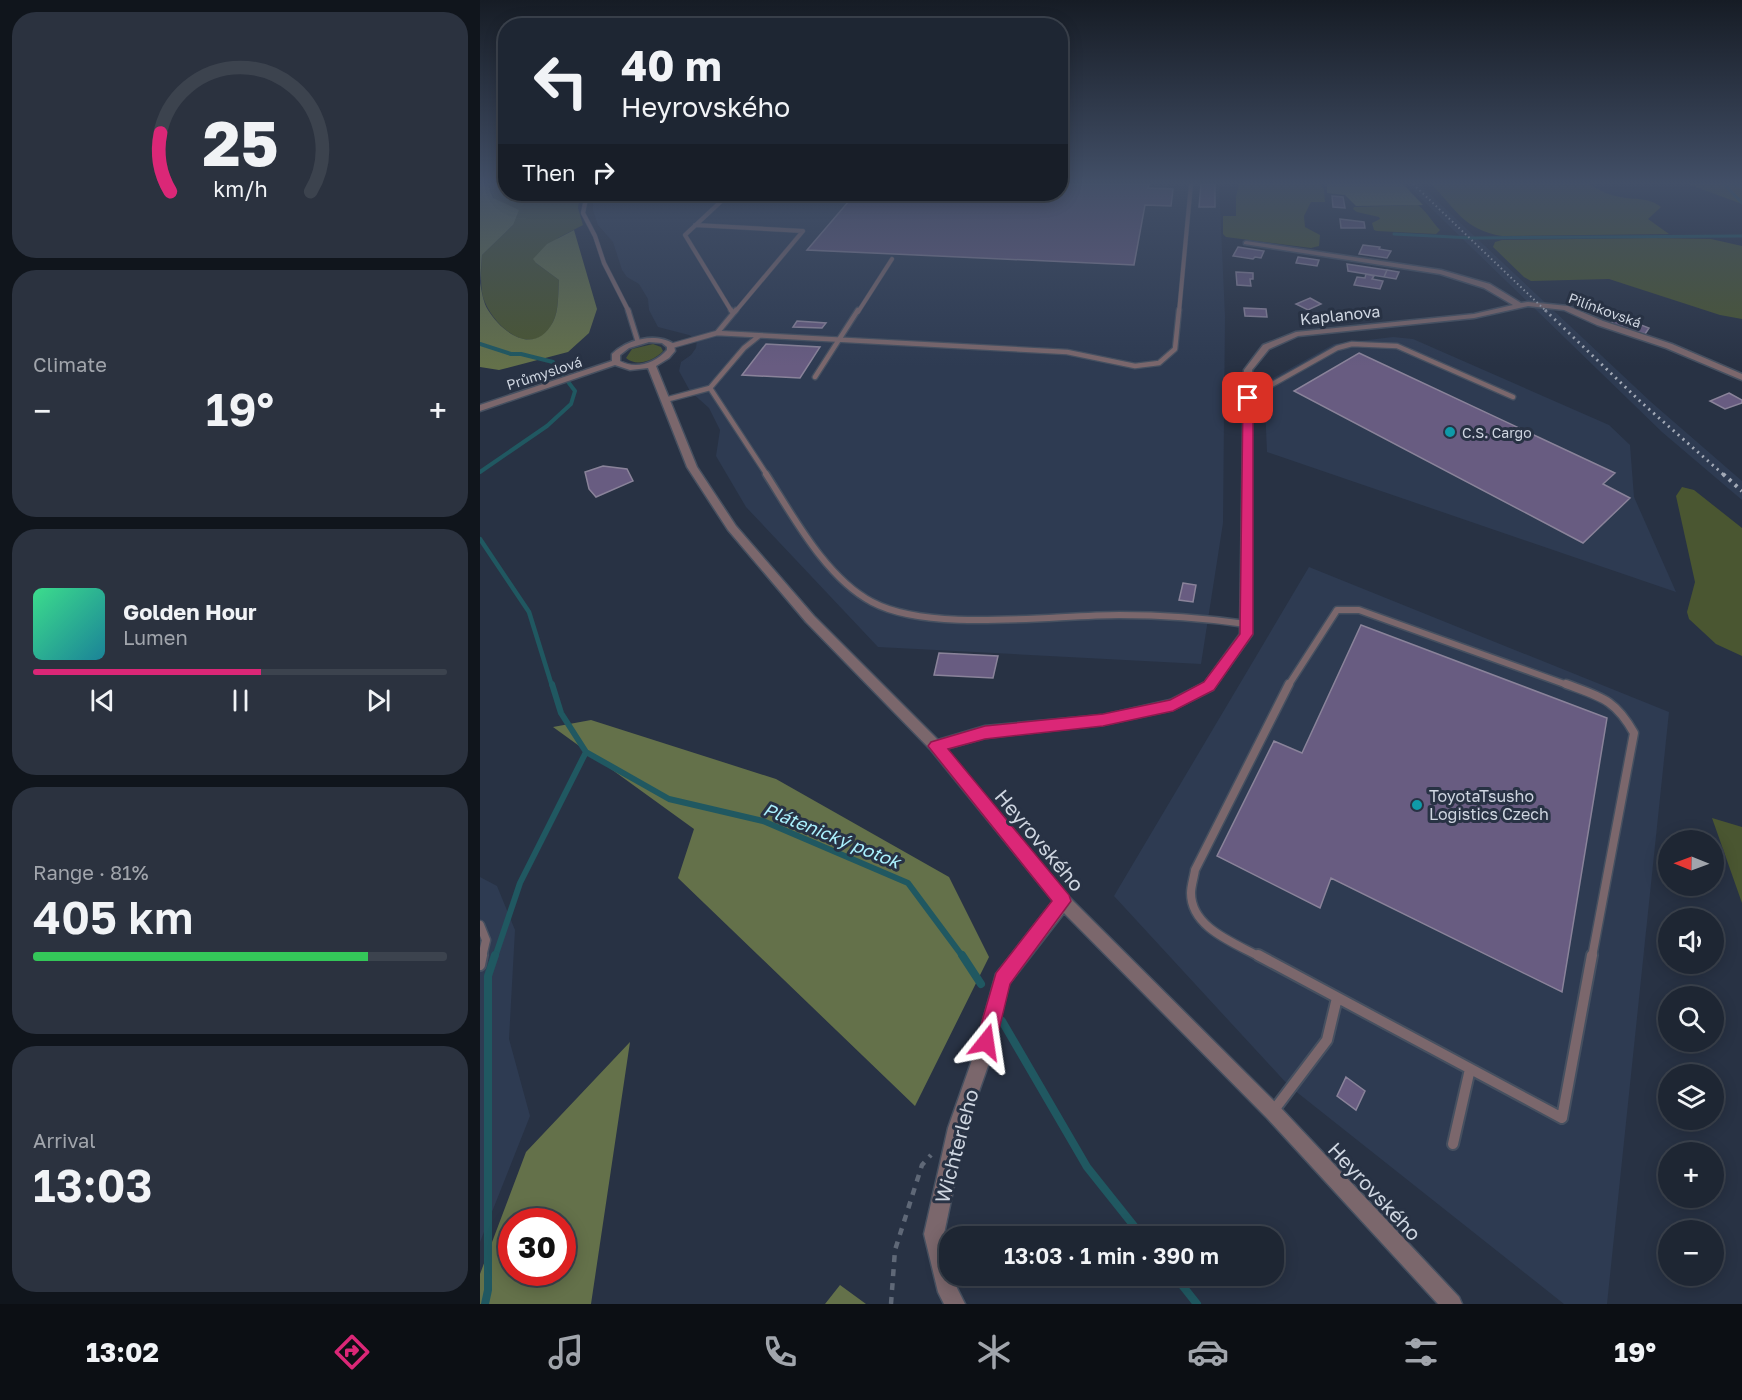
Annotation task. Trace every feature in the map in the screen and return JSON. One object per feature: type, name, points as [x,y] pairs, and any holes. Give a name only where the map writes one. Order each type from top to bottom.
[{"type":"street","name":"Pilínkovská","points":[[1259,245],[1442,272],[1487,286],[1518,304],[1564,308],[1600,323],[1669,346],[1742,377]]},
{"type":"street","name":"Kaplanova","points":[[936,746],[985,732],[1103,720],[1173,705],[1209,686],[1246,634],[1248,370],[1266,347],[1296,334],[1474,316],[1518,304]]},
{"type":"street","points":[[659,340],[671,346],[669,354],[651,365],[629,367],[616,362],[614,357],[618,351],[638,342],[659,340]]},
{"type":"street","name":"Průmyslová","points":[[480,408],[616,362]]},
{"type":"street","name":"Heyrovského","points":[[651,365],[692,467],[732,528],[810,619],[936,746],[1063,901],[1273,1112],[1452,1304]]},
{"type":"street","name":"Wichterleho","points":[[955,1304],[948,1293],[934,1234],[957,1128],[980,1063],[1002,980],[1063,901]]},
{"type":"lane","points":[[598,245],[604,263],[630,314],[638,342]]},
{"type":"lane","points":[[691,245],[734,313]]},
{"type":"lane","points":[[717,333],[791,245]]},
{"type":"lane","points":[[671,346],[717,333],[1067,352],[1135,366],[1159,363],[1175,349],[1185,245]]},
{"type":"lane","points":[[815,377],[892,259]]},
{"type":"lane","points":[[665,400],[710,388],[744,348],[759,336]]},
{"type":"lane","points":[[1248,398],[1337,348],[1352,344],[1397,346],[1513,397]]},
{"type":"lane","points":[[710,388],[818,553],[847,583],[872,603],[895,612],[962,619],[1119,615],[1173,616],[1246,624]]},
{"type":"lane","points":[[1337,610],[1359,610],[1604,698],[1623,713],[1634,733],[1562,1118],[1470,1069],[1220,935],[1201,921],[1191,896],[1195,870],[1281,696],[1337,610]]},
{"type":"lane","points":[[480,925],[486,940],[480,965]]},
{"type":"lane","points":[[1273,1112],[1327,1040],[1337,998]]},
{"type":"lane","points":[[1453,1144],[1470,1069]]},
{"type":"path","points":[[891,1304],[895,1250],[922,1165],[936,1150]]},
{"type":"shaded area","points":[[614,245],[1222,245],[1225,316],[1223,523],[1201,664],[878,647],[746,507],[716,456],[720,430],[709,408],[690,391],[679,371],[681,362],[696,348],[697,340],[689,335],[658,327],[649,310],[648,299],[639,284],[627,277],[622,270]]},
{"type":"shaded area","points":[[1469,245],[1484,245],[1651,402],[1742,481],[1742,500],[1662,432]]},
{"type":"shaded area","points":[[1393,337],[1413,339],[1609,425],[1630,445],[1634,497],[1676,592],[1267,452],[1264,383],[1334,344]]},
{"type":"shaded area","points":[[1309,567],[1669,712],[1607,1304],[1564,1304],[1289,1086],[1114,896]]},
{"type":"shaded area","points":[[480,877],[497,886],[515,930],[509,1039],[530,1116],[480,1242]]},
{"type":"green space","points":[[480,245],[492,245],[482,255],[480,281]]},
{"type":"green space","points":[[492,245],[552,245],[536,263],[559,280],[555,318],[545,334],[535,339],[524,339],[514,335],[495,319],[483,297],[482,255]]},
{"type":"green space","points":[[546,245],[578,245],[597,309],[589,333],[568,352],[499,370],[480,367],[480,283],[486,307],[494,319],[519,338],[537,338],[546,332],[555,318],[559,280],[533,259]]},
{"type":"green space","points":[[1287,245],[1319,245],[1311,248]]},
{"type":"green space","points":[[1494,245],[1742,246],[1742,319],[1720,315],[1609,279],[1531,281],[1493,247]]},
{"type":"green space","points":[[653,344],[661,347],[663,351],[655,358],[645,362],[635,362],[626,358],[632,349]]},
{"type":"green space","points":[[1682,487],[1694,490],[1742,528],[1742,656],[1716,644],[1689,619],[1687,612],[1695,582],[1676,496]]},
{"type":"green space","points":[[591,720],[776,779],[949,877],[989,957],[915,1106],[678,878],[694,829],[553,727]]},
{"type":"green space","points":[[1712,818],[1742,827],[1742,903],[1724,852],[1724,830],[1716,830]]},
{"type":"green space","points":[[630,1042],[591,1304],[480,1304],[480,1274],[498,1226],[498,1286],[576,1286],[576,1208],[505,1208],[526,1152]]},
{"type":"green space","points":[[840,1285],[866,1304],[825,1304]]},
{"type":"building","points":[[811,245],[1138,245],[1134,265],[807,250]]},
{"type":"building","points":[[1363,245],[1391,251],[1387,258],[1359,254]]},
{"type":"building","points":[[1238,247],[1264,251],[1261,258],[1233,256]]},
{"type":"building","points":[[1298,257],[1319,260],[1317,266],[1296,263]]},
{"type":"building","points":[[1347,264],[1387,270],[1384,277],[1348,271]]},
{"type":"building","points":[[1387,270],[1399,272],[1396,279],[1384,277]]},
{"type":"building","points":[[1236,272],[1253,273],[1253,279],[1250,279],[1251,286],[1237,285]]},
{"type":"building","points":[[1366,274],[1374,276],[1372,279],[1383,281],[1380,289],[1354,285],[1357,277],[1365,278]]},
{"type":"building","points":[[1310,298],[1321,304],[1308,310],[1296,304]]},
{"type":"building","points":[[1244,308],[1266,309],[1267,317],[1245,316]]},
{"type":"building","points":[[1615,318],[1649,328],[1645,334],[1611,324]]},
{"type":"building","points":[[797,321],[826,323],[822,328],[793,327]]},
{"type":"building","points":[[766,344],[820,347],[800,378],[742,375]]},
{"type":"building","name":"C.S. Cargo","points":[[1359,353],[1615,473],[1603,484],[1630,498],[1583,543],[1294,391]]},
{"type":"building","points":[[1729,393],[1742,400],[1742,403],[1725,409],[1710,401]]},
{"type":"building","points":[[603,466],[627,469],[633,481],[596,497],[589,489],[585,472]]},
{"type":"building","points":[[1183,583],[1196,585],[1193,602],[1179,600]]},
{"type":"building","name":"ToyotaTsusho Logistics Czech","points":[[1361,625],[1607,718],[1562,992],[1331,878],[1320,908],[1217,856],[1274,741],[1302,753]]},
{"type":"building","points":[[939,653],[998,656],[993,678],[934,675]]},
{"type":"building","points":[[1346,1077],[1365,1091],[1356,1110],[1337,1096]]},
{"type":"waterway","name":"Plátenický potok","points":[[480,344],[511,354],[521,354],[553,362],[575,391],[571,404],[547,426],[480,472]]},
{"type":"waterway","name":"Plátenický potok","points":[[480,539],[529,612],[552,686]]},
{"type":"waterway","name":"Plátenický potok","points":[[552,684],[561,713],[586,752]]},
{"type":"waterway","points":[[495,957],[520,883],[586,752]]},
{"type":"waterway","name":"Plátenický potok","points":[[586,752],[669,799],[763,821],[908,883],[963,957]]},
{"type":"waterway","points":[[485,1304],[488,1290],[488,976],[495,955]]},
{"type":"waterway","name":"Plátenický potok","points":[[962,955],[981,984]]},
{"type":"waterway","name":"Plátenický potok","points":[[1002,1021],[1087,1167],[1134,1226]]},
{"type":"waterway","name":"Plátenický potok","points":[[1183,1286],[1197,1304]]},
{"type":"railway","points":[[1477,245],[1547,312]]},
{"type":"railway","points":[[1545,310],[1642,403],[1724,475]]},
{"type":"railway","points":[[1723,474],[1742,491]]},
{"type":"place","name":"C.S. Cargo","points":[[1450,432]]},
{"type":"place","name":"ToyotaTsusho Logistics Czech","points":[[1417,805]]},
{"type":"route","points":[[986,1042],[1002,980],[1063,901],[936,746],[985,732],[1103,720],[1173,705],[1209,686],[1246,634],[1248,398]]}]
